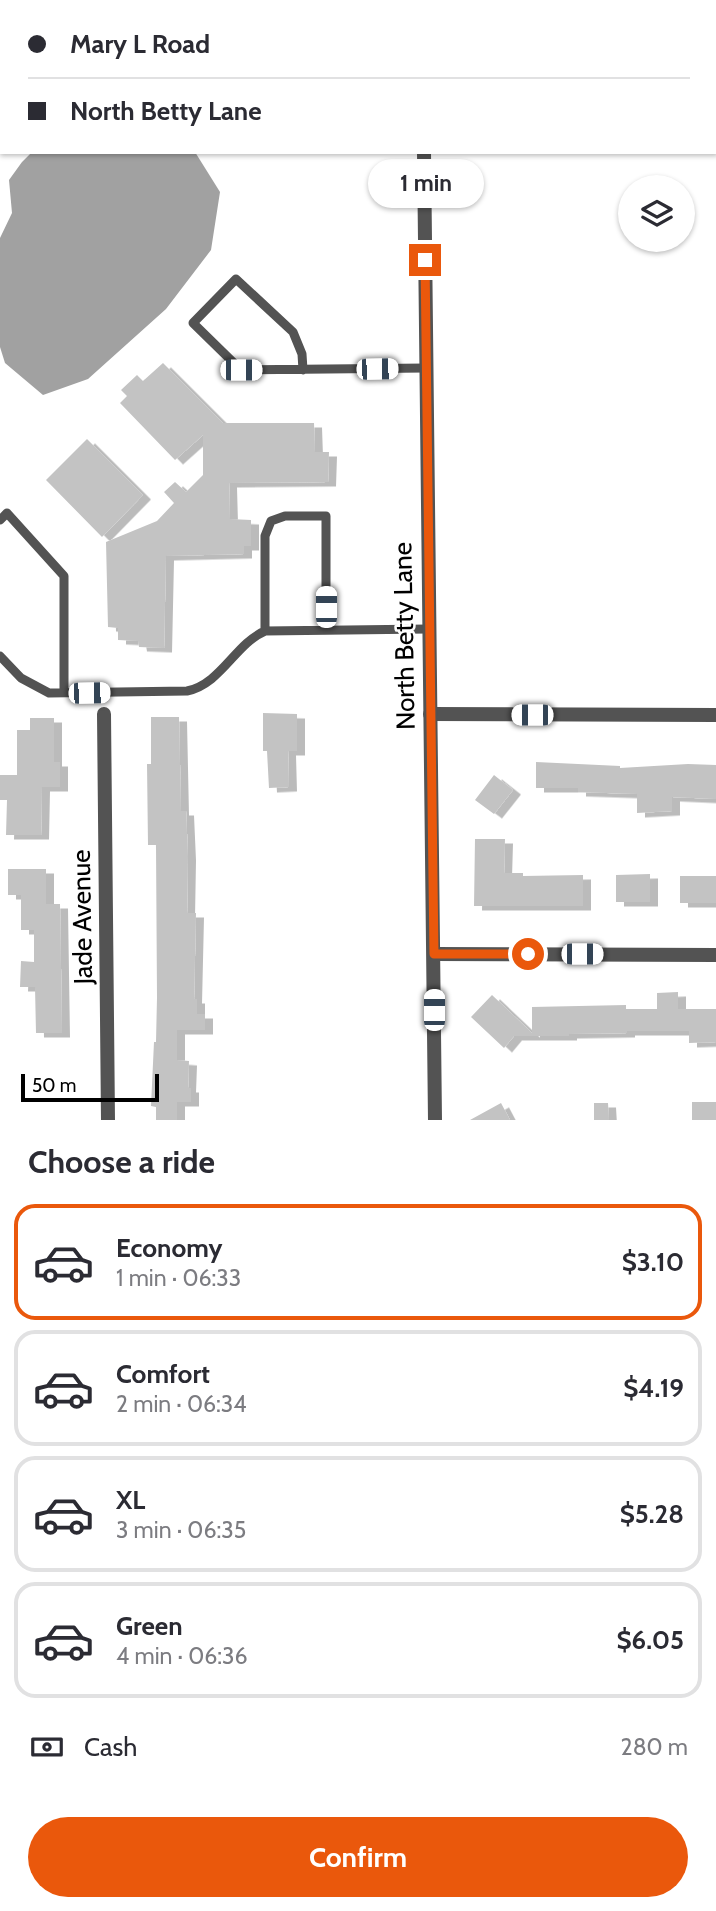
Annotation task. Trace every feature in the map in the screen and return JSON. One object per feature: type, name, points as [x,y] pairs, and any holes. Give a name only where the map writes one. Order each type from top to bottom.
[{"type":"street","name":"North Betty Lane","points":[[424,154],[435,1120]]},
{"type":"street","name":"Jade Avenue","points":[[104,714],[108,1120]]},
{"type":"street","points":[[430,714],[716,715]]},
{"type":"street","points":[[434,954],[716,955]]},
{"type":"lane","points":[[303,370],[302,354],[293,332],[236,279],[193,323],[241,370],[303,370],[426,368]]},
{"type":"lane","points":[[0,520],[7,513],[64,576],[64,693]]},
{"type":"lane","points":[[265,631],[265,536],[271,521],[285,516],[326,516],[326,630]]},
{"type":"lane","points":[[0,656],[21,678],[49,693],[187,691],[208,683],[251,637],[265,631],[428,629]]},
{"type":"shaded area","points":[[30,154],[196,154],[220,192],[211,250],[166,309],[88,379],[43,395],[5,363],[0,347],[0,238],[12,213],[9,180]]},
{"type":"building","points":[[163,363],[223,423],[314,423],[315,452],[329,452],[328,482],[229,483],[230,519],[251,520],[251,546],[244,546],[244,554],[166,556],[164,648],[139,647],[138,641],[118,640],[118,628],[108,627],[106,542],[157,521],[174,503],[164,492],[175,482],[186,492],[203,475],[203,435],[175,460],[120,403],[127,396],[121,390],[137,375],[143,381]]},
{"type":"building","points":[[87,439],[143,495],[102,537],[46,480]]},
{"type":"building","points":[[263,713],[297,714],[297,751],[288,751],[289,787],[269,788],[267,751],[263,751]]},
{"type":"building","points":[[151,717],[179,717],[181,811],[186,811],[188,856],[187,913],[196,913],[194,999],[197,999],[197,1014],[205,1014],[205,1030],[177,1030],[177,1060],[189,1061],[188,1088],[191,1088],[191,1102],[177,1102],[177,1120],[156,1120],[156,1107],[151,1106],[157,998],[156,845],[148,845],[147,764],[151,764]]},
{"type":"building","points":[[30,718],[54,718],[54,762],[60,762],[60,787],[42,787],[41,835],[6,835],[7,800],[0,800],[0,775],[17,775],[17,730],[30,730]]},
{"type":"building","points":[[536,762],[620,768],[716,765],[716,799],[672,797],[672,811],[637,813],[637,794],[578,792],[578,788],[536,788]]},
{"type":"building","points":[[494,775],[513,790],[494,814],[475,800]]},
{"type":"building","points":[[475,839],[505,839],[504,873],[523,873],[523,876],[583,875],[583,906],[474,906]]},
{"type":"building","points":[[8,869],[46,869],[46,904],[60,904],[62,1033],[36,1033],[35,987],[20,987],[21,961],[34,962],[34,930],[21,930],[21,895],[8,895]]},
{"type":"building","points":[[650,874],[650,902],[616,902],[616,875]]},
{"type":"building","points":[[680,876],[716,876],[716,903],[680,903]]},
{"type":"building","points":[[678,992],[678,1009],[716,1009],[716,1042],[689,1043],[689,1031],[627,1031],[569,1036],[514,1036],[504,1048],[471,1017],[492,995],[532,1033],[532,1007],[626,1005],[626,1009],[657,1009],[657,993]]},
{"type":"building","points":[[692,1102],[716,1102],[716,1120],[692,1120]]},
{"type":"building","points":[[501,1103],[510,1120],[470,1120]]},
{"type":"building","points":[[594,1103],[608,1103],[609,1120],[594,1120]]},
{"type":"route","points":[[425,260],[434,954],[528,954]]}]
